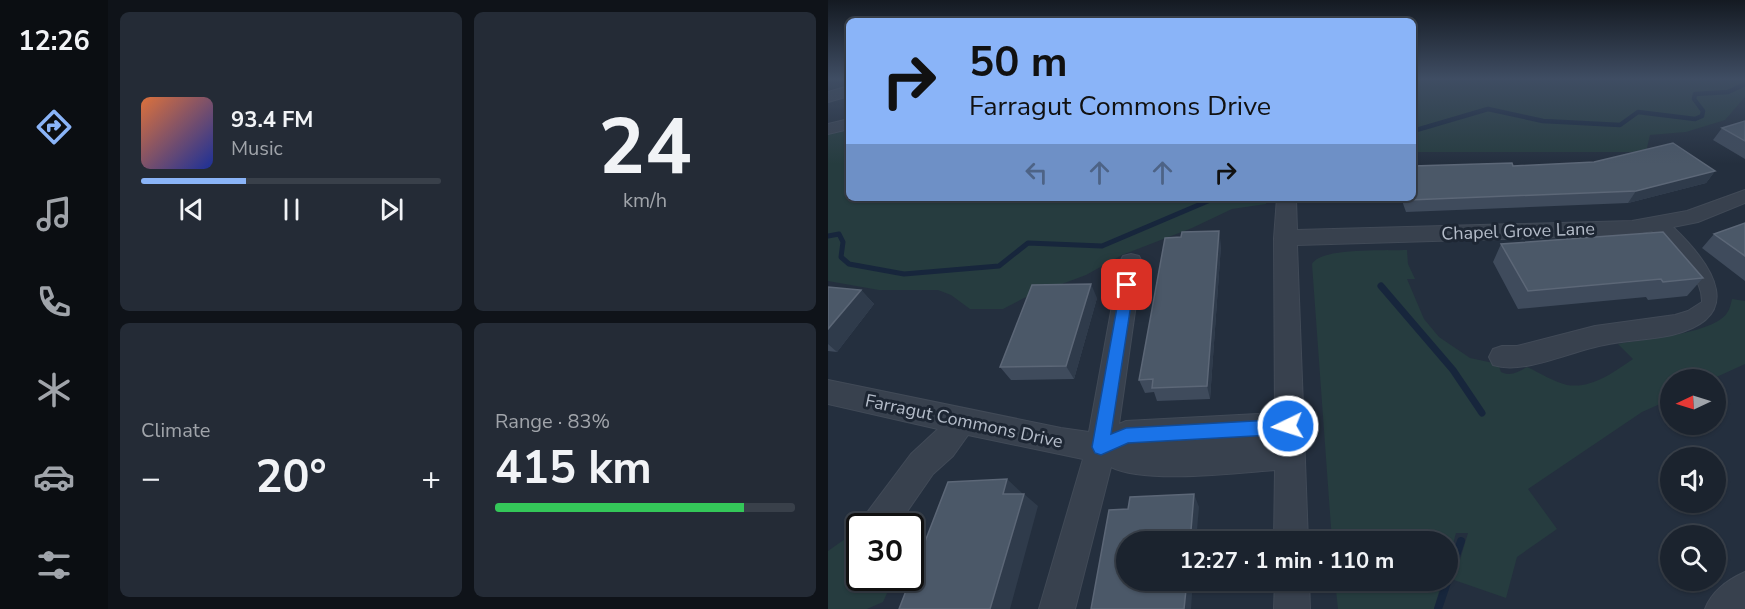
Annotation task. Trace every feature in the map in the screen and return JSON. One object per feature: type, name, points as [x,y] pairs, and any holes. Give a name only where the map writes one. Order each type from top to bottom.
[{"type":"street","points":[[828,129],[846,125]]},
{"type":"street","name":"Chapel Grove Lane","points":[[1286,238],[1632,228],[1691,217],[1745,196]]},
{"type":"street","points":[[1286,201],[1290,531]]},
{"type":"street","points":[[1502,357],[1517,357],[1606,334],[1672,325],[1694,319],[1711,309],[1714,294],[1705,277],[1656,223]]},
{"type":"street","points":[[1057,609],[1101,447],[1131,262]]},
{"type":"street","name":"Farragut Commons Drive","points":[[828,392],[1061,442],[1101,447],[1125,459],[1190,461],[1288,441]]},
{"type":"street","points":[[887,513],[922,464],[943,446],[962,421]]},
{"type":"street","points":[[1724,609],[1745,590]]},
{"type":"street","points":[[1292,591],[1292,609]]},
{"type":"green space","points":[[1416,107],[1736,107],[1725,120],[1686,132],[1650,135],[1646,152],[1416,152]]},
{"type":"green space","points":[[846,129],[846,201],[1266,201],[1266,204],[1232,209],[1192,228],[1122,255],[1086,275],[1024,298],[1003,309],[970,309],[951,295],[938,290],[879,290],[828,281],[828,133]]},
{"type":"green space","points":[[1371,250],[1407,250],[1408,264],[1415,279],[1407,279],[1424,319],[1439,337],[1470,358],[1498,364],[1501,372],[1514,373],[1527,367],[1567,385],[1576,386],[1594,382],[1633,359],[1618,344],[1677,335],[1708,326],[1727,313],[1732,299],[1745,301],[1745,364],[1726,373],[1726,369],[1660,369],[1660,404],[1642,412],[1528,489],[1557,529],[1517,557],[1506,598],[1458,581],[1458,567],[1468,533],[1458,533],[1458,531],[1331,531],[1312,264],[1328,255]]},
{"type":"green space","points":[[846,538],[846,591],[888,591],[883,602],[867,609],[828,609],[828,551]]},
{"type":"green space","points":[[1336,591],[1439,591],[1434,609],[1338,609]]},
{"type":"building","points":[[1745,121],[1745,141],[1722,128]]},
{"type":"building","points":[[1673,143],[1715,171],[1636,191],[1416,200],[1416,166],[1512,163],[1513,166],[1594,162]]},
{"type":"building","points":[[1745,223],[1745,256],[1714,234]]},
{"type":"building","points":[[1219,231],[1207,386],[1152,388],[1153,379],[1139,380],[1165,238],[1181,237],[1182,232]]},
{"type":"building","points":[[1663,232],[1703,278],[1663,282],[1661,279],[1528,291],[1501,244]]},
{"type":"building","points":[[1091,284],[1066,366],[1000,367],[1032,285]]},
{"type":"building","points":[[828,287],[861,290],[828,329]]},
{"type":"building","points":[[1007,479],[1003,494],[1024,494],[990,609],[899,609],[906,591],[924,591],[924,544],[948,482]]},
{"type":"building","points":[[1194,494],[1191,531],[1116,531],[1116,591],[1186,591],[1184,609],[1091,609],[1109,510],[1128,509],[1130,497]]},
{"type":"waterway","points":[[1416,130],[1488,109],[1543,121],[1620,125],[1638,112],[1695,119],[1702,116],[1703,111],[1700,107]]},
{"type":"waterway","points":[[828,236],[839,234],[843,242],[841,257],[849,264],[904,274],[999,266],[1028,243],[1102,246],[1208,201]]},
{"type":"waterway","points":[[1383,288],[1381,286],[1453,370],[1482,413]]},
{"type":"waterway","points":[[1438,609],[1461,541]]},
{"type":"route","points":[[1127,285],[1101,447],[1126,435],[1288,426]]}]
